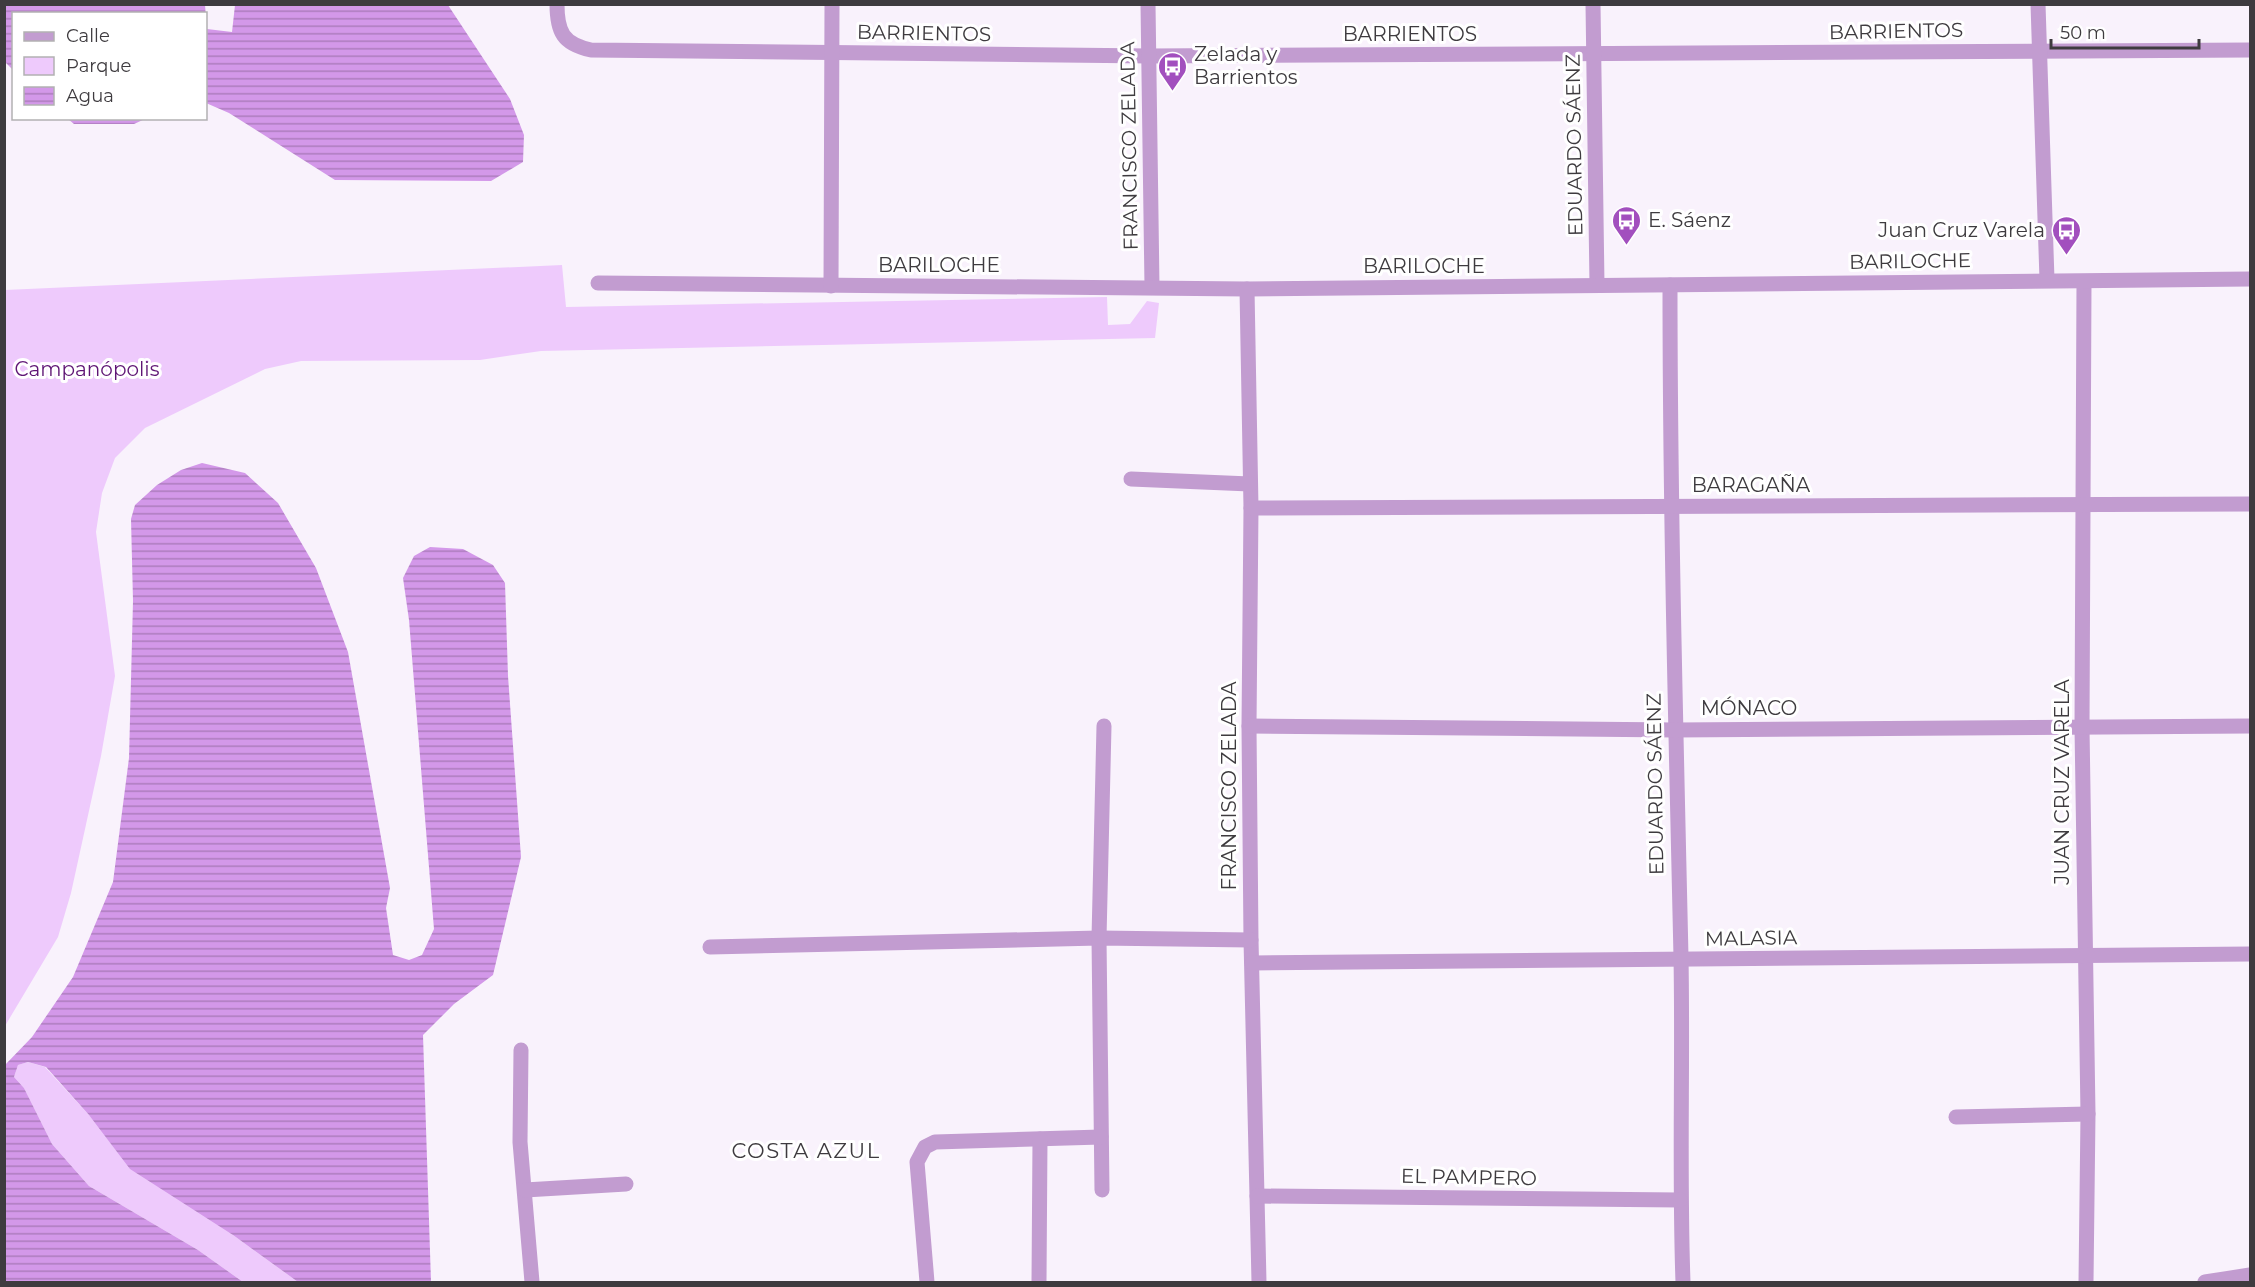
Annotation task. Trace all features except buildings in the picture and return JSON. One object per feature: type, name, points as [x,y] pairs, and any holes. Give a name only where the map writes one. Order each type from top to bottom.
[{"type":"street","name":"BARRIENTOS","points":[[557,4],[557,24],[562,34],[571,43],[591,50],[1150,56],[2250,50]]},
{"type":"street","points":[[831,286],[834,54],[832,4]]},
{"type":"street","name":"FRANCISCO ZELADA","points":[[1148,4],[1152,287]]},
{"type":"street","name":"EDUARDO SÁENZ","points":[[1593,4],[1597,285]]},
{"type":"street","points":[[2038,4],[2048,280]]},
{"type":"street","name":"BARILOCHE","points":[[598,283],[1247,289],[2250,279]]},
{"type":"street","name":"JUAN CRUZ VARELA","points":[[2084,282],[2082,727],[2088,1114],[2086,1282]]},
{"type":"street","name":"EDUARDO SÁENZ","points":[[1670,285],[1670,506],[1681,960],[1680,1200],[1683,1282]]},
{"type":"street","name":"FRANCISCO ZELADA","points":[[1247,289],[1251,508],[1249,726],[1251,940],[1259,1282]]},
{"type":"street","points":[[1131,479],[1250,484]]},
{"type":"street","name":"BARAGAÑA","points":[[1251,508],[2250,504]]},
{"type":"street","points":[[1101,1190],[1099,938],[1104,726]]},
{"type":"street","name":"MÓNACO","points":[[1249,726],[1675,730],[2250,726]]},
{"type":"street","points":[[710,947],[1099,938],[1251,940]]},
{"type":"street","name":"MALASIA","points":[[1252,963],[2250,954]]},
{"type":"street","points":[[521,1050],[520,1142],[532,1282]]},
{"type":"street","points":[[1956,1117],[2088,1114]]},
{"type":"street","points":[[927,1282],[917,1162],[925,1148],[935,1142],[1101,1137]]},
{"type":"street","points":[[1038,1282],[1041,1139]]},
{"type":"street","points":[[525,1190],[626,1184]]},
{"type":"street","name":"EL PAMPERO","points":[[1257,1196],[1680,1200]]},
{"type":"street","points":[[2205,1282],[2250,1275]]},
{"type":"green space","name":"Campanópolis","points":[[562,265],[566,307],[1107,297],[1108,325],[1130,324],[1147,301],[1159,303],[1155,338],[541,351],[480,360],[301,361],[265,369],[145,428],[115,458],[102,493],[96,532],[115,676],[101,756],[71,893],[58,937],[5,1026],[5,290]]},
{"type":"green space","points":[[28,1062],[45,1067],[89,1115],[233,1235],[298,1282],[243,1282],[198,1250],[89,1186],[52,1144],[24,1088],[14,1077],[18,1065]]},
{"type":"water","points":[[5,4],[205,5],[206,12],[12,12],[12,69],[5,62]]},
{"type":"water","points":[[235,5],[448,5],[510,99],[524,135],[523,162],[491,181],[335,180],[229,113],[207,103],[207,29],[232,32]]},
{"type":"water","points":[[69,120],[143,120],[134,124],[74,124]]},
{"type":"water","points":[[202,463],[245,473],[278,503],[316,568],[348,652],[390,888],[386,908],[393,955],[409,960],[422,955],[434,929],[409,620],[403,578],[414,556],[430,547],[463,549],[493,565],[505,583],[508,676],[521,857],[493,975],[454,1004],[423,1035],[431,1282],[298,1282],[233,1235],[130,1169],[89,1115],[46,1067],[28,1062],[18,1065],[14,1077],[24,1088],[52,1144],[89,1186],[198,1250],[243,1282],[5,1282],[5,1065],[32,1037],[73,977],[113,882],[129,758],[133,601],[131,519],[135,505],[157,485],[181,470]]},
{"type":"place","name":"Zelada y Barrientos","points":[[1173,92]]},
{"type":"place","name":"E. Sáenz","points":[[1627,246]]},
{"type":"place","name":"Juan Cruz Varela","points":[[2066,256]]},
{"type":"district","name":"COSTA AZUL","points":[[806,1150]]}]
